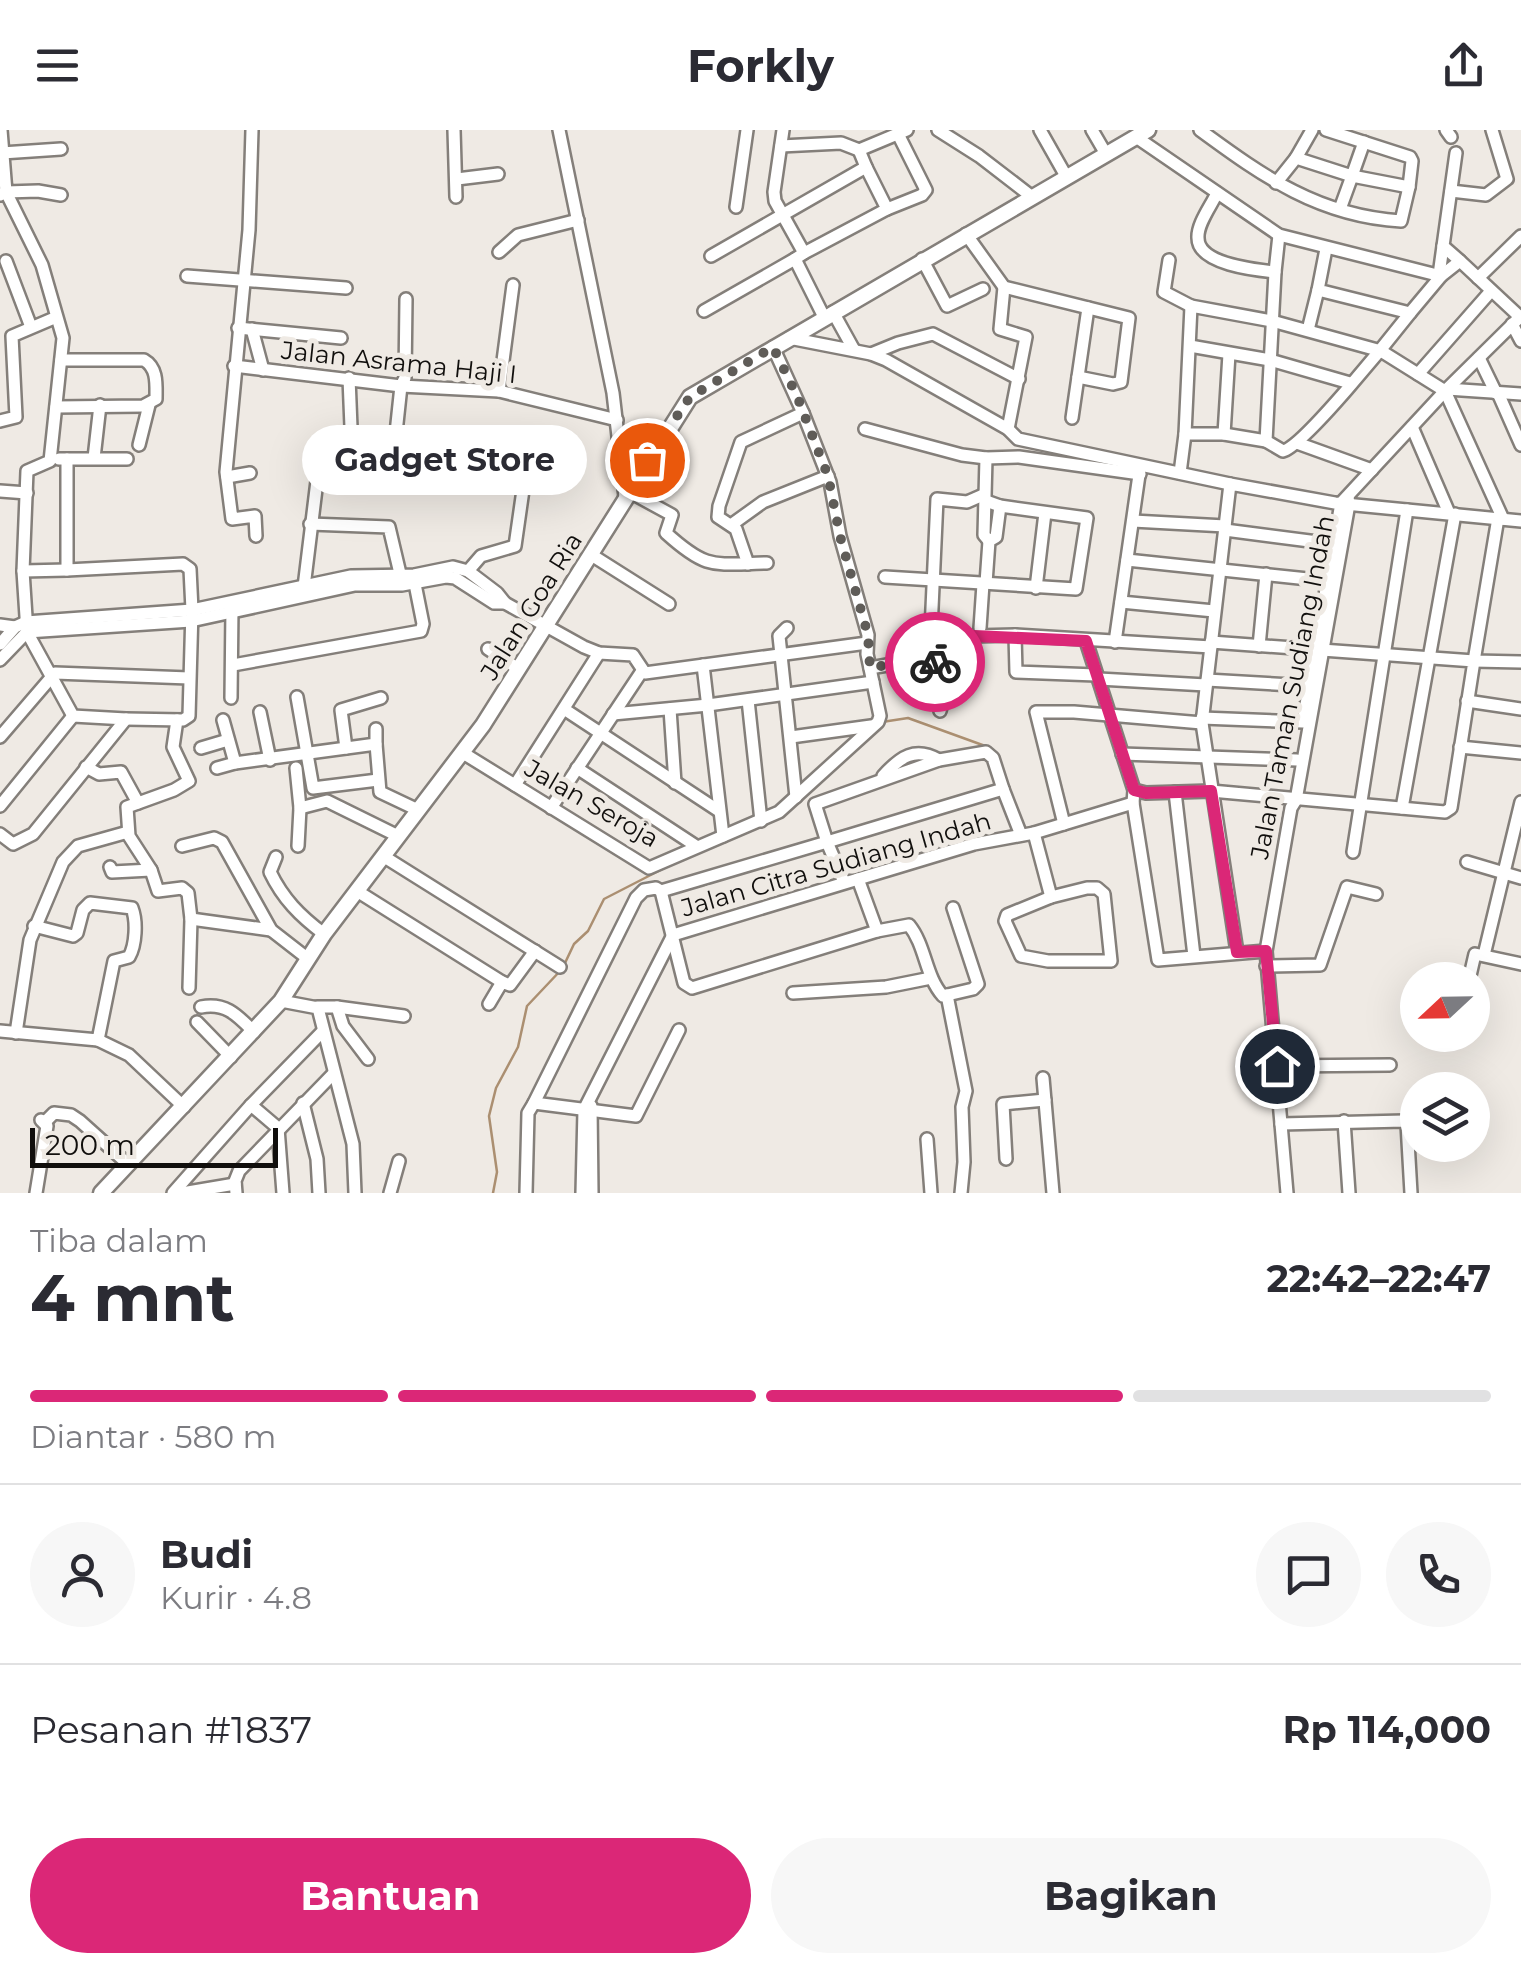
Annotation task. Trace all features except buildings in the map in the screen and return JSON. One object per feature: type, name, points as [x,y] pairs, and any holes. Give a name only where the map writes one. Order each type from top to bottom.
[{"type":"main road","name":"Jalan Goa Ria","points":[[101,1193],[281,1001],[306,958],[463,754],[690,397],[1142,132]]},
{"type":"street","points":[[1,130],[3,193],[42,265],[63,338],[50,460]]},
{"type":"street","points":[[252,130],[245,328],[234,366],[227,477],[232,519],[255,516],[256,536]]},
{"type":"street","points":[[454,130],[456,196]]},
{"type":"street","points":[[559,130],[617,420],[626,494],[672,515],[666,533],[697,560],[720,566],[767,563]]},
{"type":"street","points":[[736,207],[747,130]]},
{"type":"street","points":[[783,130],[774,192],[782,217],[829,315],[854,350]]},
{"type":"street","points":[[877,130],[878,144]]},
{"type":"street","points":[[938,130],[1032,196]]},
{"type":"street","points":[[1040,130],[1066,176]]},
{"type":"street","points":[[1092,130],[1106,154]]},
{"type":"street","points":[[1200,130],[1297,196],[1402,221],[1412,159],[1326,130]]},
{"type":"street","points":[[1276,183],[1312,130]]},
{"type":"street","points":[[1507,130],[1493,135],[1507,179]]},
{"type":"street","points":[[704,311],[926,190],[903,132],[859,150],[841,143],[781,146]]},
{"type":"street","points":[[1142,132],[1217,193],[1279,236],[1440,276]]},
{"type":"street","points":[[1340,209],[1364,142]]},
{"type":"street","points":[[2,153],[61,149]]},
{"type":"street","points":[[859,150],[887,209]]},
{"type":"street","points":[[1440,276],[1456,153]]},
{"type":"street","points":[[1296,158],[1352,176],[1409,187]]},
{"type":"street","points":[[711,256],[866,167]]},
{"type":"street","points":[[1450,191],[1486,195],[1521,168]]},
{"type":"street","points":[[456,178],[498,174]]},
{"type":"street","points":[[3,193],[38,191],[61,195]]},
{"type":"street","points":[[1217,193],[1198,232],[1200,248],[1228,263],[1275,272]]},
{"type":"street","points":[[498,252],[518,235],[578,220]]},
{"type":"street","points":[[966,234],[1004,287],[1129,318],[1121,382],[1078,377]]},
{"type":"street","points":[[1266,440],[1279,236]]},
{"type":"street","points":[[1478,278],[1521,236]]},
{"type":"street","points":[[1443,246],[1518,319],[1521,342]]},
{"type":"street","points":[[0,248],[3,264],[31,327]]},
{"type":"street","points":[[1308,330],[1326,249]]},
{"type":"street","points":[[922,259],[947,306],[984,289]]},
{"type":"street","points":[[1169,260],[1164,292],[1191,306],[1272,320],[1381,351],[1446,390],[1521,394]]},
{"type":"street","points":[[1185,434],[1266,440],[1285,451],[1298,443],[1381,351],[1440,276],[1460,261]]},
{"type":"street","points":[[187,276],[346,288]]},
{"type":"street","points":[[499,391],[513,285]]},
{"type":"street","points":[[1004,287],[1000,329],[1026,337],[1008,428]]},
{"type":"street","points":[[1318,290],[1410,313]]},
{"type":"street","points":[[1418,374],[1492,290]]},
{"type":"street","points":[[406,299],[405,375],[393,461],[396,465],[438,467]]},
{"type":"street","points":[[1180,473],[1191,306]]},
{"type":"street","points":[[1072,418],[1088,308]]},
{"type":"street","points":[[0,421],[16,417],[11,339],[52,319]]},
{"type":"street","name":"Jalan Taman Sudiang Indah","points":[[1287,1193],[1266,951],[1346,502],[1446,390],[1518,319]]},
{"type":"street","points":[[245,328],[341,338]]},
{"type":"street","points":[[245,328],[263,370]]},
{"type":"street","points":[[871,354],[934,334],[1019,379]]},
{"type":"street","points":[[790,338],[871,354],[1008,428],[1018,439],[1140,469]]},
{"type":"street","points":[[1190,346],[1270,360],[1350,383]]},
{"type":"street","points":[[773,347],[828,476],[880,716],[874,726],[791,737]]},
{"type":"street","points":[[1224,434],[1228,354]]},
{"type":"street","points":[[1479,358],[1521,445]]},
{"type":"street","points":[[61,360],[148,362],[154,372],[156,399],[150,405],[138,445]]},
{"type":"street","name":"Jalan Asrama Haji I","points":[[234,366],[401,386],[499,391],[617,420]]},
{"type":"street","points":[[349,378],[352,452]]},
{"type":"street","points":[[1446,390],[1500,518],[1460,747],[1521,753]]},
{"type":"street","points":[[94,458],[100,405]]},
{"type":"street","points":[[56,407],[150,405]]},
{"type":"street","points":[[748,564],[736,529],[721,520],[718,510],[740,444],[804,413]]},
{"type":"street","points":[[1402,808],[1452,514],[1412,427]]},
{"type":"street","points":[[865,429],[956,454],[986,458],[1019,456],[1180,473],[1346,502],[1521,521]]},
{"type":"street","points":[[1018,439],[1019,456]]},
{"type":"street","points":[[1298,443],[1372,470]]},
{"type":"street","points":[[66,458],[67,570]]},
{"type":"street","points":[[73,716],[23,627],[28,468],[66,458],[128,459]]},
{"type":"street","points":[[980,628],[989,541],[984,535],[986,458]]},
{"type":"street","points":[[1115,642],[1140,469]]},
{"type":"street","points":[[227,477],[250,473]]},
{"type":"street","points":[[731,525],[763,502],[828,476]]},
{"type":"street","points":[[304,587],[317,482]]},
{"type":"street","points":[[468,571],[481,556],[515,546],[524,483]]},
{"type":"street","points":[[1230,484],[1202,720],[1237,952]]},
{"type":"street","points":[[0,491],[28,493]]},
{"type":"street","points":[[886,577],[933,580],[1036,588],[1076,589],[1088,521],[1085,517],[1000,506],[985,498],[967,502],[938,499],[933,580],[932,630]]},
{"type":"street","points":[[1293,803],[1303,722],[1320,648],[1333,544],[1346,502]]},
{"type":"street","points":[[989,541],[996,537],[1000,506]]},
{"type":"street","points":[[1353,852],[1407,510]]},
{"type":"street","points":[[1036,588],[1046,513]]},
{"type":"street","points":[[1133,520],[1225,528],[1333,544]]},
{"type":"street","points":[[233,665],[421,631],[424,625],[389,527],[310,524]]},
{"type":"street","points":[[590,554],[669,604]]},
{"type":"street","points":[[1128,560],[1328,580]]},
{"type":"street","points":[[24,571],[186,565],[190,569],[189,716],[178,720],[73,716]]},
{"type":"street","points":[[408,580],[453,567],[468,571],[498,592],[505,603]]},
{"type":"street","points":[[1259,646],[1266,574]]},
{"type":"street","points":[[0,625],[23,627],[192,616],[351,576],[385,580],[446,577],[455,578],[494,602],[505,603],[599,653],[633,654],[645,672]]},
{"type":"street","points":[[232,607],[385,580]]},
{"type":"street","points":[[1121,602],[1214,611]]},
{"type":"street","points":[[232,607],[232,698]]},
{"type":"street","points":[[0,644],[23,627]]},
{"type":"street","points":[[0,660],[23,627]]},
{"type":"street","points":[[786,628],[779,636],[796,797]]},
{"type":"street","points":[[1014,635],[1016,672],[1310,686]]},
{"type":"street","points":[[940,712],[962,640],[974,636],[1320,648],[1521,662]]},
{"type":"street","points":[[1086,641],[1134,796],[1155,955],[1161,961],[1266,951]]},
{"type":"street","points":[[551,808],[600,731],[645,672],[867,643]]},
{"type":"street","points":[[488,649],[516,668]]},
{"type":"street","points":[[515,785],[599,653]]},
{"type":"street","points":[[870,668],[916,660],[952,664]]},
{"type":"street","points":[[703,665],[723,836]]},
{"type":"street","points":[[0,737],[50,675],[60,672],[189,678]]},
{"type":"street","points":[[614,714],[708,706],[873,682]]},
{"type":"street","points":[[296,698],[313,788],[378,780]]},
{"type":"street","points":[[346,748],[341,710],[381,698]]},
{"type":"street","points":[[748,700],[761,821]]},
{"type":"street","points":[[1467,701],[1521,709]]},
{"type":"street","points":[[564,709],[719,811]]},
{"type":"street","points":[[670,709],[675,783]]},
{"type":"street","points":[[260,712],[270,760]]},
{"type":"street","points":[[1063,820],[1034,713],[1303,722]]},
{"type":"street","points":[[0,806],[73,716]]},
{"type":"street","points":[[0,834],[6,846],[32,834],[126,719]]},
{"type":"street","points":[[178,720],[172,747],[190,781],[127,807],[128,832],[151,870],[158,891],[182,888],[188,893],[189,988]]},
{"type":"street","points":[[223,720],[235,763]]},
{"type":"street","name":"Jalan Seroja","points":[[463,754],[648,868],[779,812],[874,726]]},
{"type":"street","points":[[376,729],[378,780],[384,796],[418,810]]},
{"type":"street","points":[[201,748],[228,740]]},
{"type":"street","points":[[216,768],[376,744]]},
{"type":"street","name":"Jalan Citra Sudiang Indah","points":[[582,1193],[589,1108],[674,935],[974,844],[1027,834],[1134,796],[1211,791],[1293,803],[1450,810],[1460,747]]},
{"type":"street","points":[[844,882],[815,804],[939,760],[986,752],[993,758],[1003,788],[1027,834],[1051,898]]},
{"type":"street","points":[[1122,754],[1297,760]]},
{"type":"street","points":[[86,767],[99,774],[121,772],[138,803]]},
{"type":"street","points":[[296,768],[298,846]]},
{"type":"street","points":[[576,768],[696,846]]},
{"type":"street","points":[[661,891],[1003,788]]},
{"type":"street","points":[[1175,792],[1194,956]]},
{"type":"street","points":[[300,808],[327,801],[398,836]]},
{"type":"street","points":[[1484,955],[1521,802]]},
{"type":"street","points":[[16,1033],[34,926],[63,862],[71,851],[128,832]]},
{"type":"street","points":[[182,846],[214,838],[222,842],[271,930],[306,958]]},
{"type":"street","points":[[383,856],[560,967]]},
{"type":"street","points":[[276,857],[270,872],[279,888],[297,914],[324,934]]},
{"type":"street","points":[[1467,862],[1521,878]]},
{"type":"street","points":[[110,866],[112,872],[119,874],[151,870]]},
{"type":"street","points":[[858,879],[878,931]]},
{"type":"street","points":[[1266,966],[1318,966],[1348,887],[1376,894]]},
{"type":"street","points":[[1086,888],[1101,890],[1111,961],[1022,956],[1005,921],[1007,915],[1051,898],[1086,888]]},
{"type":"street","points":[[526,1193],[528,1112],[636,898],[644,890],[661,891],[684,983],[692,988],[878,931],[910,925],[940,994],[973,989],[978,984],[954,908]]},
{"type":"street","points":[[356,891],[509,985],[535,950]]},
{"type":"street","points":[[34,926],[73,936],[77,934],[83,910],[90,903],[132,908],[133,949],[130,956],[114,961],[98,1040]]},
{"type":"street","points":[[191,919],[271,930]]},
{"type":"street","points":[[1473,962],[1474,956],[1484,955],[1521,964]]},
{"type":"street","points":[[793,993],[886,987],[931,978]]},
{"type":"street","points":[[490,1004],[502,982]]},
{"type":"street","points":[[947,995],[966,1091],[962,1107],[961,1193]]},
{"type":"street","points":[[281,1001],[404,1016]]},
{"type":"street","points":[[201,1007],[213,1004],[228,1009],[254,1032]]},
{"type":"street","points":[[316,1006],[353,1144],[355,1193]]},
{"type":"street","points":[[338,1006],[344,1028],[368,1058]]},
{"type":"street","points":[[197,1022],[231,1057]]},
{"type":"street","points":[[173,1193],[323,1030]]},
{"type":"street","points":[[534,1102],[636,1116],[679,1030]]},
{"type":"street","points":[[0,1032],[98,1040],[129,1056],[184,1107]]},
{"type":"street","points":[[1277,1066],[1390,1065]]},
{"type":"street","points":[[182,1193],[236,1189],[239,1170],[334,1072]]},
{"type":"street","points":[[1043,1078],[1052,1193]]},
{"type":"street","points":[[1006,1160],[1004,1104],[1045,1100]]},
{"type":"street","points":[[304,1103],[317,1158],[319,1193]]},
{"type":"street","points":[[251,1104],[278,1128],[283,1193]]},
{"type":"street","name":"Jalan Citra Sudiang Indah","points":[[589,1108],[592,1193]]},
{"type":"street","points":[[36,1193],[43,1121],[54,1113],[71,1115],[130,1165]]},
{"type":"street","points":[[1344,1121],[1348,1193]]},
{"type":"street","points":[[1281,1124],[1406,1122],[1411,1193]]},
{"type":"street","points":[[927,1139],[930,1193]]},
{"type":"street","points":[[390,1193],[399,1161]]},
{"type":"waterway","points":[[882,722],[908,718],[988,747]]},
{"type":"waterway","points":[[743,834],[777,819]]},
{"type":"waterway","points":[[565,963],[604,899],[676,862]]},
{"type":"waterway","points":[[493,1193],[497,1172],[489,1116],[496,1088],[518,1047],[527,1006],[561,970]]},
{"type":"way so far","points":[[647,460],[690,397],[773,347],[828,476],[840,536],[868,635],[870,668],[916,660],[935,662]]},
{"type":"place","name":"Gadget Store","points":[[647,460]]},
{"type":"route","points":[[935,662],[952,664],[958,643],[974,636],[1086,641],[1134,790],[1211,791],[1237,952],[1266,951],[1277,1066]]}]
